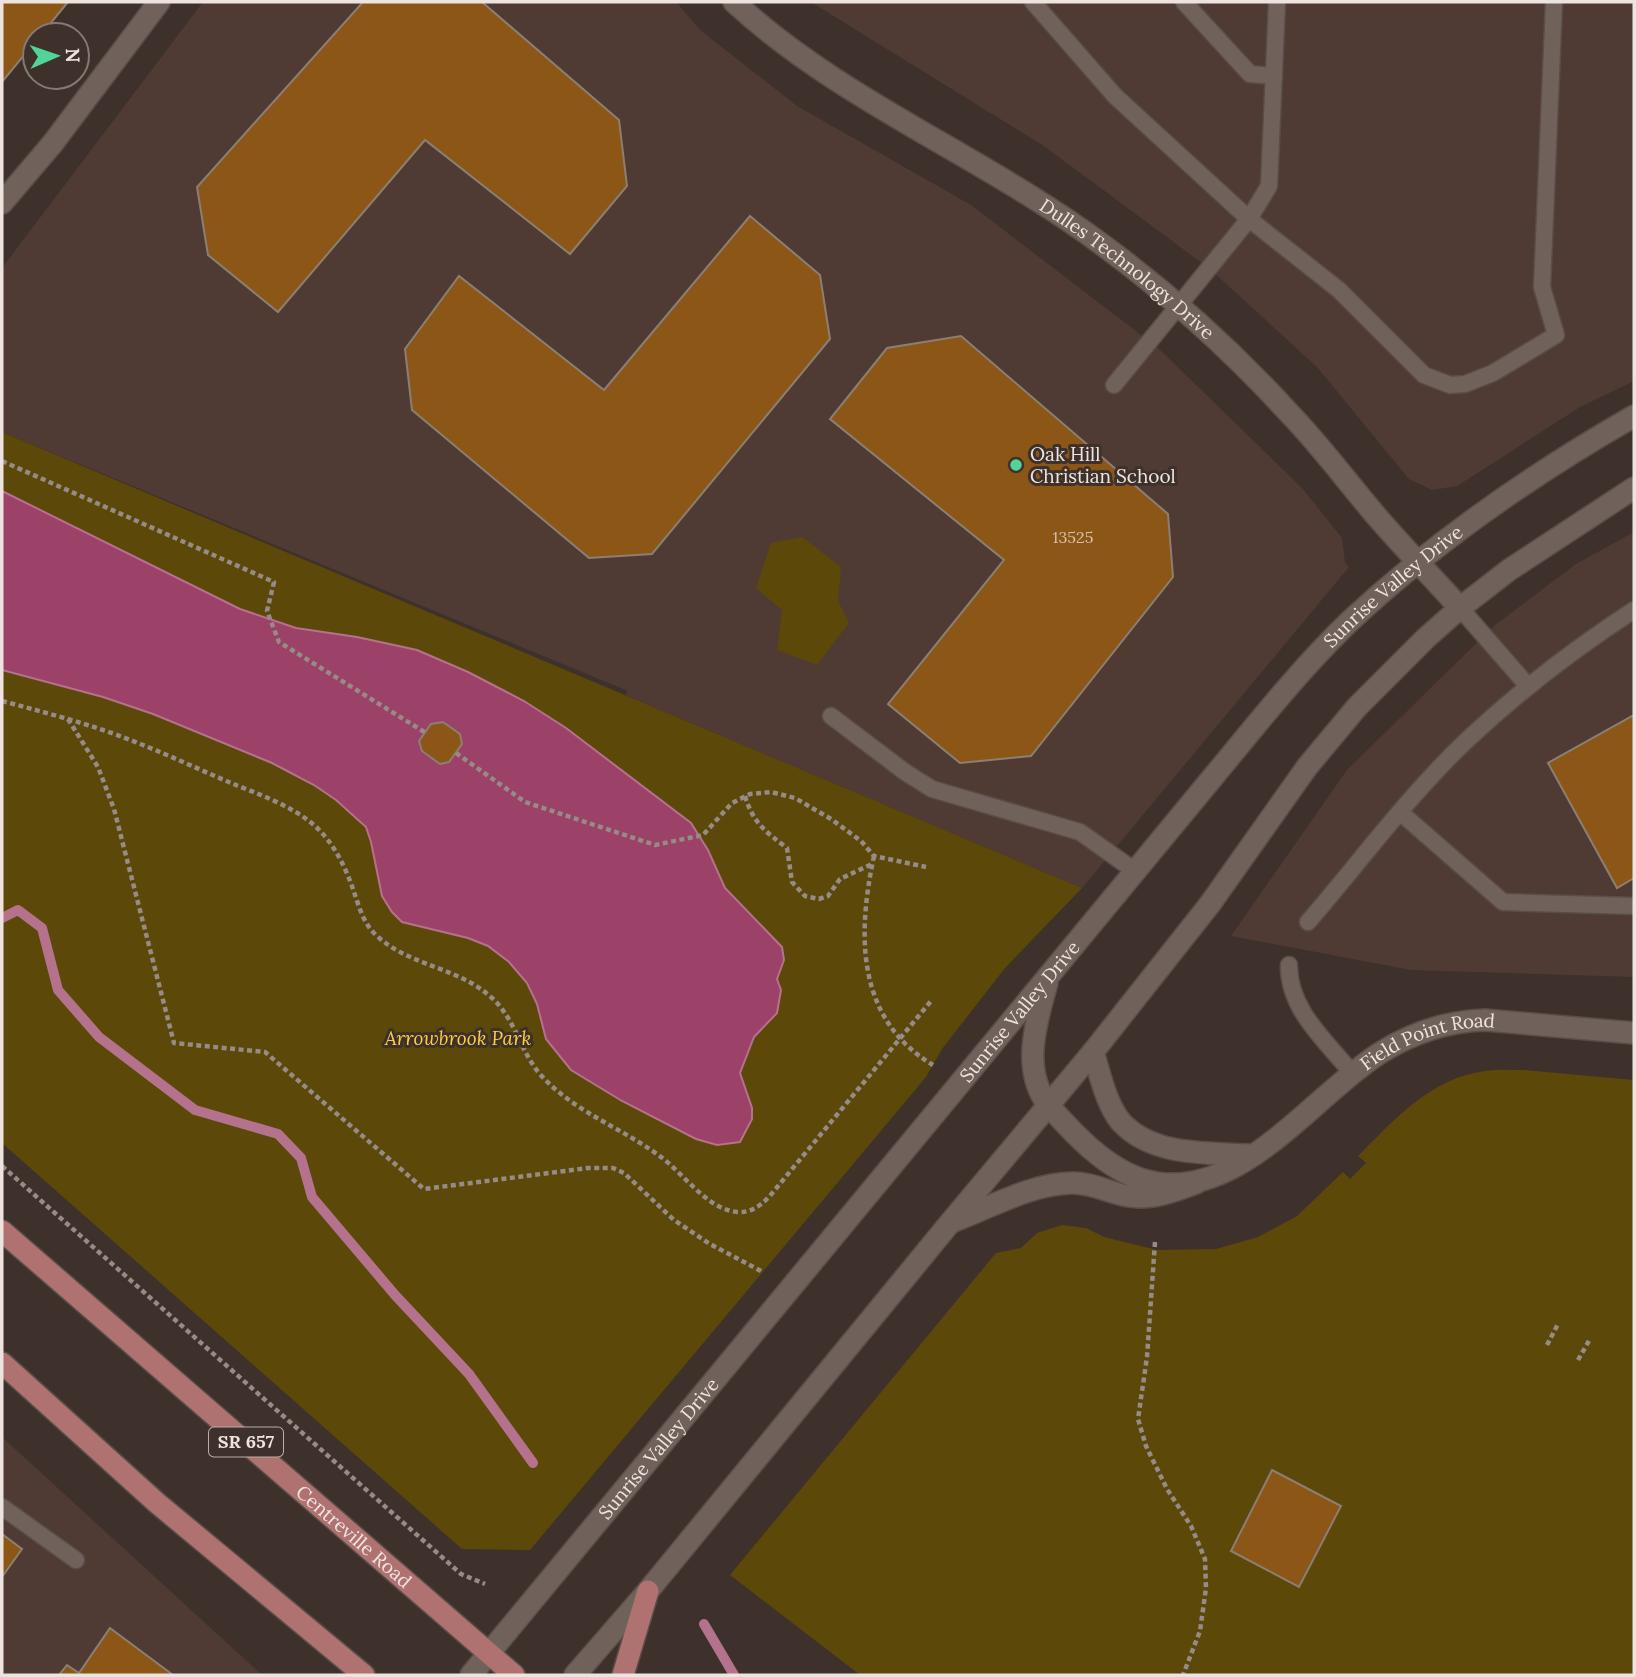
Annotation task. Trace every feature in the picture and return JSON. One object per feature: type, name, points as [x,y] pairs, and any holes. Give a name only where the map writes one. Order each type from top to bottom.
[{"type":"main road","points":[[2,203],[53,143],[159,2]]},
{"type":"main road","name":"Dulles Technology Drive","points":[[734,2],[770,34],[822,71],[1064,218],[1105,247],[1178,307],[1288,411],[1460,608]]},
{"type":"main road","name":"Sunrise Valley Drive","points":[[471,1675],[1310,663],[1350,622],[1480,512],[1634,416]]},
{"type":"main road","points":[[575,1675],[648,1591],[1093,1052],[1210,904],[1307,766],[1330,738],[1392,672],[1460,608],[1508,570],[1634,488]]},
{"type":"main road","points":[[1048,1105],[1040,1094],[1032,1066],[1038,1018],[1049,975]]},
{"type":"main road","name":"Field Point Road","points":[[1048,1105],[1096,1152],[1142,1180],[1159,1184],[1196,1183],[1224,1173],[1254,1155],[1352,1073],[1407,1038],[1426,1030],[1464,1021],[1509,1020],[1634,1033]]},
{"type":"main road","points":[[1093,1052],[1114,1111],[1121,1121],[1140,1136],[1180,1150],[1254,1155]]},
{"type":"main road","points":[[949,1224],[1051,1185],[1072,1183],[1140,1197],[1172,1192],[1196,1183]]},
{"type":"main road","name":"Centreville Road","points":[[2,1231],[513,1675]]},
{"type":"main road","points":[[2,1363],[157,1503],[364,1675]]},
{"type":"main road","points":[[623,1675],[648,1591]]},
{"type":"lane","points":[[1033,2],[1115,96],[1250,219],[1339,290],[1424,375],[1450,385],[1465,384],[1493,373],[1556,335],[1542,287],[1554,2]]},
{"type":"lane","points":[[1184,2],[1250,74],[1274,76]]},
{"type":"lane","points":[[1114,385],[1250,219],[1269,186],[1277,2]]},
{"type":"lane","points":[[1460,608],[1528,687]]},
{"type":"lane","points":[[1308,922],[1465,742],[1566,656],[1634,610]]},
{"type":"lane","points":[[831,716],[932,789],[1080,832],[1135,871]]},
{"type":"lane","points":[[1401,813],[1503,902],[1634,906]]},
{"type":"lane","points":[[1289,965],[1289,977],[1296,1002],[1352,1073]]},
{"type":"lane","points":[[2,1507],[76,1560]]},
{"type":"path","points":[[2,461],[274,582],[267,611],[279,642],[426,733]]},
{"type":"path","points":[[2,701],[68,719],[140,744],[253,792],[314,825],[338,856],[372,931],[400,952],[454,973],[492,998],[507,1014],[537,1071],[553,1088],[594,1117],[660,1156],[710,1200],[737,1212],[758,1208],[769,1197],[931,1001]]},
{"type":"path","points":[[68,719],[98,767],[114,809],[174,1043],[265,1052],[424,1189],[588,1168],[613,1168],[624,1173],[674,1220],[710,1244],[761,1271]]},
{"type":"path","points":[[456,753],[525,802],[655,845],[703,835],[732,803],[746,796],[771,792],[794,798],[831,819],[861,841],[874,856],[926,867]]},
{"type":"path","points":[[746,796],[750,813],[756,822],[787,849],[792,882],[804,896],[819,899],[828,895],[840,879],[872,864]]},
{"type":"path","points":[[874,856],[867,893],[864,939],[866,971],[875,1002],[900,1039],[919,1057],[933,1065]]},
{"type":"path","points":[[2,1166],[461,1574],[485,1584]]},
{"type":"path","points":[[1156,1242],[1147,1357],[1138,1419],[1146,1446],[1167,1489],[1191,1526],[1205,1559],[1206,1588],[1200,1630],[1183,1675]]},
{"type":"path","points":[[1547,1345],[1558,1324]]},
{"type":"path","points":[[1578,1360],[1590,1339]]},
{"type":"shaded area","points":[[203,2],[676,2],[700,30],[797,106],[971,205],[1158,348],[1302,488],[1342,538],[1345,563],[1349,567],[1082,888],[625,695],[628,691],[2,432],[2,268]]},
{"type":"shaded area","points":[[811,2],[1634,2],[1634,381],[1580,407],[1457,486],[1432,490],[1409,479],[1317,367],[1210,269],[1044,146]]},
{"type":"shaded area","points":[[2,491],[240,609],[296,628],[417,650],[468,672],[524,701],[566,728],[691,823],[708,850],[725,888],[782,947],[784,960],[777,979],[781,990],[777,1013],[754,1037],[740,1073],[752,1108],[752,1119],[740,1142],[717,1145],[696,1139],[622,1101],[571,1070],[546,1039],[537,1004],[527,983],[509,962],[488,946],[468,938],[402,922],[392,912],[382,896],[366,827],[336,800],[314,785],[272,763],[153,714],[103,697],[2,670]]},
{"type":"shaded area","points":[[1634,532],[1634,977],[1411,970],[1231,936],[1347,770],[1494,626],[1576,564]]},
{"type":"shaded area","points":[[2,1437],[262,1675],[2,1675]]},
{"type":"green space","name":"Arrowbrook Park","points":[[2,432],[1082,888],[1005,968],[942,1049],[926,1077],[530,1550],[462,1549],[2,1143]]},
{"type":"green space","points":[[802,537],[841,567],[838,601],[849,623],[817,665],[777,650],[782,610],[756,588],[771,543]]},
{"type":"green space","points":[[1490,1070],[1523,1070],[1634,1080],[1634,1675],[860,1675],[730,1575],[996,1253],[1021,1248],[1037,1233],[1062,1225],[1086,1228],[1104,1237],[1157,1250],[1216,1249],[1258,1237],[1297,1216],[1343,1172],[1350,1179],[1366,1163],[1358,1156],[1400,1115],[1431,1091],[1466,1075]]},
{"type":"building","points":[[2,2],[68,2],[52,21],[21,21],[21,59],[2,82]]},
{"type":"building","points":[[363,2],[482,2],[619,120],[627,186],[570,254],[425,140],[278,312],[208,255],[197,187]]},
{"type":"building","points":[[750,216],[820,275],[830,339],[652,554],[589,558],[412,410],[405,349],[459,276],[604,390]]},
{"type":"building","name":"Oak Hill Christian School","points":[[961,336],[1168,514],[1173,577],[1031,756],[960,763],[888,704],[1004,560],[830,419],[887,348]]},
{"type":"building","points":[[1634,715],[1634,878],[1617,888],[1548,763]]},
{"type":"building","points":[[443,722],[460,734],[462,744],[449,762],[440,764],[422,751],[419,741],[431,724]]},
{"type":"building","points":[[1272,1470],[1341,1506],[1299,1587],[1231,1551]]},
{"type":"building","points":[[2,1534],[22,1549],[2,1577]]},
{"type":"building","points":[[110,1628],[173,1675],[59,1675],[67,1665],[79,1673]]},
{"type":"waterway","points":[[2,918],[18,910],[42,928],[58,990],[99,1037],[195,1110],[278,1134],[301,1158],[312,1197],[395,1295],[469,1374],[533,1463]]},
{"type":"waterway","points":[[704,1624],[734,1675]]},
{"type":"place","name":"Oak Hill Christian School","points":[[1016,465]]}]
